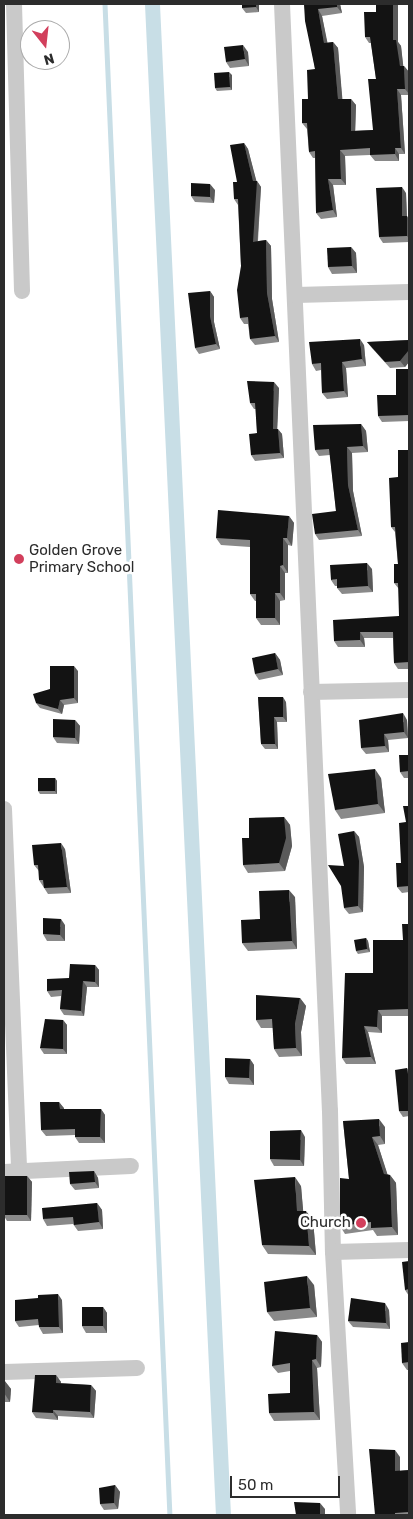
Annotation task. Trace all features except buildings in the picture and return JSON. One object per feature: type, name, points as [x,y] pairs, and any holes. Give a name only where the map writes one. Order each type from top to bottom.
[{"type":"street","points":[[14,4],[10,111],[22,291]]},
{"type":"street","points":[[282,4],[330,1111],[332,1252],[348,1515]]},
{"type":"street","points":[[296,296],[409,292]]},
{"type":"street","points":[[311,692],[409,690]]},
{"type":"street","points":[[4,809],[11,1172],[131,1166]]},
{"type":"street","points":[[332,1252],[409,1250]]},
{"type":"street","points":[[4,1372],[137,1368]]},
{"type":"waterway","points":[[105,4],[170,1515]]},
{"type":"waterway","points":[[152,4],[223,1515]]},
{"type":"place","name":"Golden Grove Primary School","points":[[19,559]]},
{"type":"place","name":"Church","points":[[361,1223]]}]
